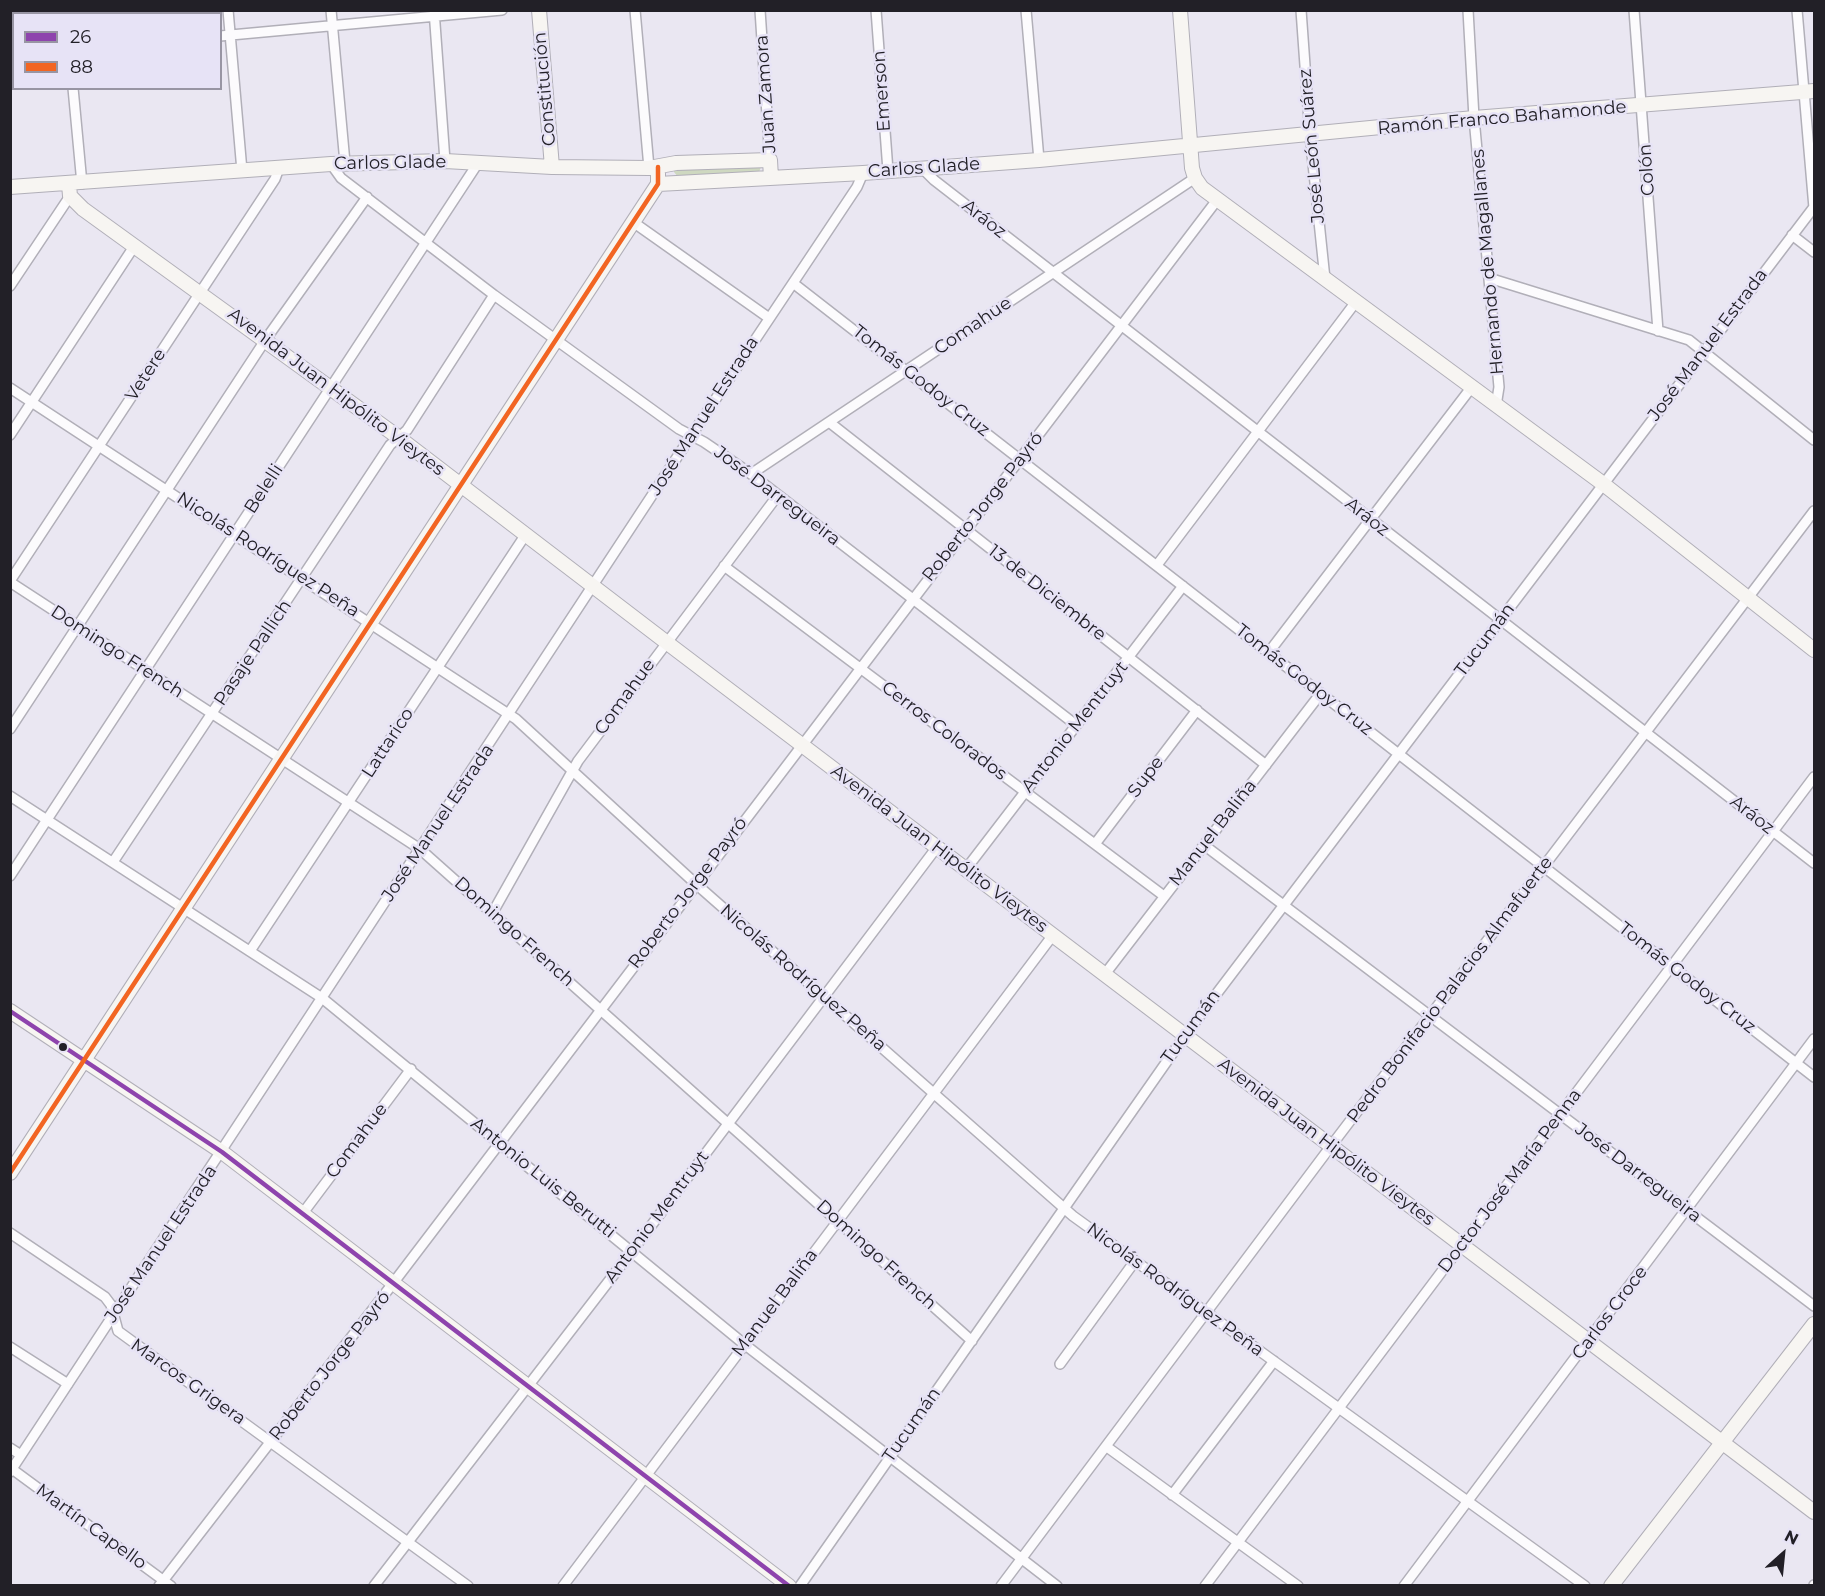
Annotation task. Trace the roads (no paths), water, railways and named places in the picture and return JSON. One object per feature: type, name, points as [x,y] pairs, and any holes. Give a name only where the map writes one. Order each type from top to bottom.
[{"type":"street","points":[[228,10],[225,36],[242,171]]},
{"type":"street","points":[[331,10],[345,163]]},
{"type":"street","points":[[225,36],[434,14],[502,10]]},
{"type":"street","name":"Constitución","points":[[539,10],[552,167]]},
{"type":"street","points":[[10,1173],[658,184],[653,167],[634,10]]},
{"type":"street","name":"Juan Zamora","points":[[760,10],[771,178]]},
{"type":"street","name":"Emerson","points":[[876,10],[888,171]]},
{"type":"street","points":[[1026,10],[1039,160]]},
{"type":"street","points":[[1180,10],[1190,147],[1195,178],[1217,200],[1602,483],[1815,650]]},
{"type":"street","name":"José León Suárez","points":[[1301,10],[1310,135],[1326,281]]},
{"type":"street","name":"Hernando de Magallanes","points":[[1468,10],[1474,118],[1499,387],[1496,406]]},
{"type":"street","name":"Colón","points":[[1634,10],[1658,331]]},
{"type":"street","points":[[1797,10],[1809,91],[1814,208]]},
{"type":"street","points":[[434,14],[445,160]]},
{"type":"street","points":[[10,286],[74,188],[73,90]]},
{"type":"street","name":"Ramón Franco Bahamonde","points":[[1190,147],[1474,118],[1809,91]]},
{"type":"street","name":"Carlos Glade","points":[[658,184],[923,169],[1190,147]]},
{"type":"street","name":"Carlos Glade","points":[[10,187],[74,188],[345,163],[445,160],[552,167],[653,167],[676,163],[770,160]]},
{"type":"street","name":"Belelli","points":[[10,876],[478,163]]},
{"type":"street","name":"José Darregueira","points":[[331,164],[341,178],[555,341],[691,436],[751,474],[1076,725]]},
{"type":"street","name":"Vetere","points":[[10,581],[275,179],[279,168]]},
{"type":"street","name":"Aráoz","points":[[923,169],[934,180],[1370,520],[1815,863]]},
{"type":"street","name":"José Manuel Estrada","points":[[11,1470],[857,187],[863,173]]},
{"type":"street","name":"Comahue","points":[[751,474],[1195,178]]},
{"type":"street","name":"Avenida Juan Hipólito Vieytes","points":[[74,188],[135,244],[398,437],[801,745],[1815,1512]]},
{"type":"street","points":[[10,729],[266,339],[367,197]]},
{"type":"street","name":"Roberto Jorge Payró","points":[[164,1584],[1217,200]]},
{"type":"street","name":"José Manuel Estrada","points":[[1602,483],[1814,208]]},
{"type":"street","points":[[633,222],[769,318]]},
{"type":"street","points":[[1792,235],[1815,252]]},
{"type":"street","points":[[10,435],[135,244]]},
{"type":"street","points":[[1488,278],[1689,340],[1704,349],[1815,440]]},
{"type":"street","name":"Tomás Godoy Cruz","points":[[793,283],[1815,1077]]},
{"type":"street","name":"Pasaje Pallich","points":[[113,862],[390,445],[406,430],[494,295]]},
{"type":"street","points":[[1157,565],[1355,303]]},
{"type":"street","name":"Nicolás Rodríguez Peña","points":[[10,388],[510,715],[696,884],[1064,1208],[1585,1586]]},
{"type":"street","points":[[1269,652],[1472,388]]},
{"type":"street","name":"13 de Diciembre","points":[[829,422],[1266,765]]},
{"type":"street","name":"Tucumán","points":[[800,1586],[1186,1034],[1282,905],[1400,754],[1602,483]]},
{"type":"street","name":"Comahue","points":[[493,912],[572,770],[778,495]]},
{"type":"street","name":"Pedro Bonifacio Palacios Almafuerte","points":[[1001,1586],[1107,1448],[1331,1146],[1815,511]]},
{"type":"street","name":"Lattarico","points":[[250,951],[526,534]]},
{"type":"street","name":"Cerros Colorados","points":[[724,566],[1164,896]]},
{"type":"street","name":"Domingo French","points":[[10,581],[420,849],[972,1341]]},
{"type":"street","name":"Antonio Mentruyt","points":[[966,869],[1184,586]]},
{"type":"street","name":"Manuel Baliña","points":[[1105,974],[1321,693]]},
{"type":"street","name":"Supe","points":[[1095,844],[1197,710]]},
{"type":"street","name":"Doctor José María Penna","points":[[1205,1586],[1815,777]]},
{"type":"street","name":"Antonio Luis Berutti","points":[[10,796],[322,998],[744,1344],[1057,1586]]},
{"type":"street","name":"José Darregueira","points":[[1204,845],[1815,1306]]},
{"type":"street","name":"Antonio Mentruyt","points":[[374,1586],[632,1251],[937,848]]},
{"type":"street","name":"Manuel Baliña","points":[[563,1586],[1053,935]]},
{"type":"street","points":[[10,1011],[222,1152],[789,1586]]},
{"type":"street","name":"Carlos Croce","points":[[1404,1586],[1815,1040]]},
{"type":"street","name":"Comahue","points":[[303,1213],[411,1069]]},
{"type":"street","name":"Marcos Grigera","points":[[10,1233],[105,1297],[111,1305],[115,1327],[122,1335],[272,1441],[468,1586]]},
{"type":"street","points":[[1060,1364],[1135,1261]]},
{"type":"street","points":[[1611,1586],[1815,1324]]},
{"type":"street","points":[[10,1347],[68,1384]]},
{"type":"street","points":[[1172,1494],[1274,1361]]},
{"type":"street","points":[[10,1448],[21,1455]]},
{"type":"street","points":[[1107,1448],[1298,1586]]},
{"type":"street","name":"Martín Capello","points":[[11,1470],[164,1584]]}]
